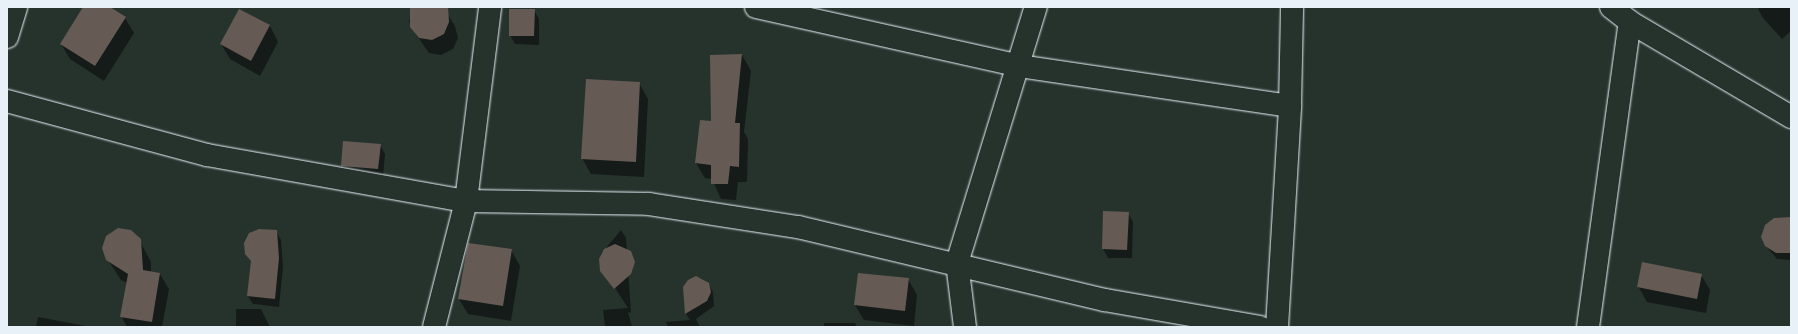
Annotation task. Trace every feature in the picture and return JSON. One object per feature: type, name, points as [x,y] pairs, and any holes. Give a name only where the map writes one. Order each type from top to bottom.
[{"type":"street","points":[[7,37],[16,7]]},
{"type":"street","points":[[434,327],[466,201],[490,7]]},
{"type":"street","points":[[756,7],[1019,66],[1290,106]]},
{"type":"street","points":[[965,327],[957,263],[1036,7]]},
{"type":"street","points":[[1277,327],[1290,106],[1292,7]]},
{"type":"street","points":[[1611,7],[1630,22],[1791,117]]},
{"type":"street","points":[[1588,327],[1630,22]]},
{"type":"street","points":[[7,101],[207,156],[466,201],[649,204],[798,227],[957,263],[1105,300],[1260,327]]},
{"type":"building","points":[[83,7],[110,7],[126,17],[95,66],[60,44]]},
{"type":"building","points":[[410,7],[448,7],[449,22],[444,34],[432,40],[419,38],[410,27]]},
{"type":"building","points":[[239,9],[270,25],[251,61],[220,44]]},
{"type":"building","points":[[509,9],[535,9],[534,36],[509,36]]},
{"type":"building","points":[[742,54],[735,123],[740,123],[739,167],[730,166],[728,184],[711,184],[711,165],[695,163],[700,120],[711,121],[710,55]]},
{"type":"building","points":[[586,79],[640,82],[636,162],[581,159]]},
{"type":"building","points":[[343,141],[381,144],[378,169],[341,166]]},
{"type":"building","points":[[1103,211],[1129,212],[1127,250],[1102,249]]},
{"type":"building","points":[[1791,217],[1791,253],[1776,253],[1765,246],[1761,237],[1765,225],[1774,218]]},
{"type":"building","points":[[118,228],[131,230],[141,239],[143,270],[160,273],[152,322],[120,317],[128,274],[106,260],[102,248],[106,236]]},
{"type":"building","points":[[259,229],[277,230],[279,258],[275,299],[247,296],[251,261],[245,254],[244,243],[249,233]]},
{"type":"building","points":[[468,243],[512,249],[503,306],[458,299]]},
{"type":"building","points":[[615,244],[631,251],[635,262],[631,274],[614,289],[600,271],[599,259],[604,249]]},
{"type":"building","points":[[1642,262],[1702,274],[1697,299],[1637,287]]},
{"type":"building","points":[[858,273],[909,278],[905,311],[854,305]]},
{"type":"building","points":[[696,276],[709,283],[711,292],[707,301],[685,314],[683,287],[688,280]]}]
